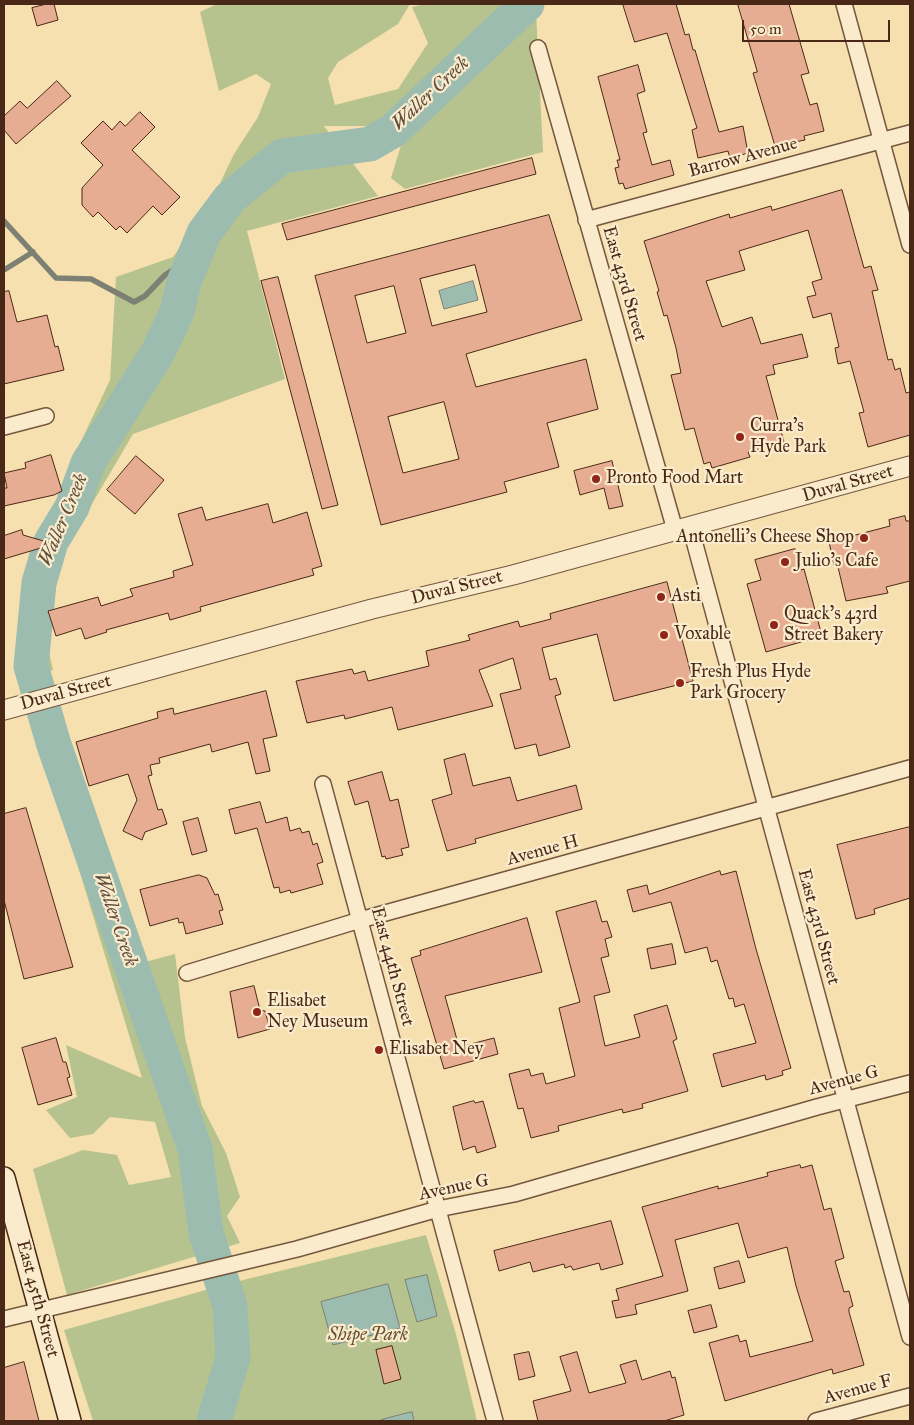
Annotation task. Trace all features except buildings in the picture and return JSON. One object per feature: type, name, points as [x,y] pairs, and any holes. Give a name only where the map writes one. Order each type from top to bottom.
[{"type":"main road","name":"East 45th Street","points":[[4,1178],[70,1421]]},
{"type":"street","points":[[844,4],[910,245]]},
{"type":"street","name":"East 43rd Street","points":[[538,48],[586,220],[683,528],[767,808],[910,1337]]},
{"type":"street","name":"Barrow Avenue","points":[[586,220],[910,133]]},
{"type":"street","points":[[4,427],[46,416]]},
{"type":"street","name":"Duval Street","points":[[13,707],[380,606],[512,575],[910,466]]},
{"type":"street","name":"Avenue H","points":[[187,973],[360,920],[910,768]]},
{"type":"street","name":"East 44th Street","points":[[323,784],[495,1421]]},
{"type":"street","name":"Avenue G","points":[[4,1319],[297,1249],[438,1209],[514,1194],[910,1083]]},
{"type":"street","name":"Avenue F","points":[[816,1421],[910,1396]]},
{"type":"green space","points":[[217,4],[410,4],[398,24],[338,62],[328,78],[335,105],[398,89],[428,43],[412,7],[425,4],[545,4],[536,12],[543,152],[405,189],[391,178],[402,142],[397,119],[370,126],[324,126],[378,196],[247,231],[285,379],[133,434],[42,589],[45,635],[53,670],[18,680],[36,558],[60,500],[76,452],[110,380],[116,277],[173,257],[211,202],[234,154],[258,117],[271,84],[256,74],[219,91],[200,12]]},
{"type":"green space","points":[[64,721],[145,962],[175,954],[185,1037],[202,1106],[226,1153],[240,1197],[227,1216],[240,1243],[67,1295],[33,1169],[83,1150],[117,1155],[129,1185],[171,1177],[155,1122],[110,1117],[93,1134],[70,1138],[46,1110],[77,1097],[66,1045],[142,1078],[52,780],[32,727]]},
{"type":"green space","name":"Shipe Park","points":[[426,1235],[456,1334],[477,1421],[93,1421],[64,1330],[227,1284]]},
{"type":"shaded area","points":[[473,281],[478,300],[444,309],[439,291]]},
{"type":"shaded area","points":[[427,1275],[437,1316],[417,1322],[405,1280]]},
{"type":"shaded area","points":[[388,1284],[400,1328],[333,1345],[321,1302]]},
{"type":"shaded area","points":[[412,1412],[414,1421],[381,1421],[381,1420]]},
{"type":"waterway","name":"Waller Creek","points":[[214,1421],[233,1357],[230,1306],[206,1233],[195,1149],[54,745],[31,666],[39,583],[51,542],[72,507],[88,463],[158,352],[177,312],[184,282],[204,233],[230,198],[282,156],[370,144],[394,130],[527,4]]},
{"type":"waterway","points":[[4,221],[56,278],[91,279],[134,302],[145,296],[165,275],[195,255]]},
{"type":"waterway","points":[[4,270],[33,252]]},
{"type":"place","name":"Curra's Hyde Park","points":[[740,437]]},
{"type":"place","name":"Pronto Food Mart","points":[[596,479]]},
{"type":"place","name":"Antonelli's Cheese Shop","points":[[864,538]]},
{"type":"place","name":"Julio's Cafe","points":[[785,562]]},
{"type":"place","name":"Asti","points":[[661,597]]},
{"type":"place","name":"Quack's 43rd Street Bakery","points":[[774,625]]},
{"type":"place","name":"Voxable","points":[[664,635]]},
{"type":"place","name":"Fresh Plus Hyde Park Grocery","points":[[680,683]]},
{"type":"place","name":"Elisabet Ney Museum","points":[[257,1012]]},
{"type":"place","name":"Elisabet Ney","points":[[379,1050]]}]
